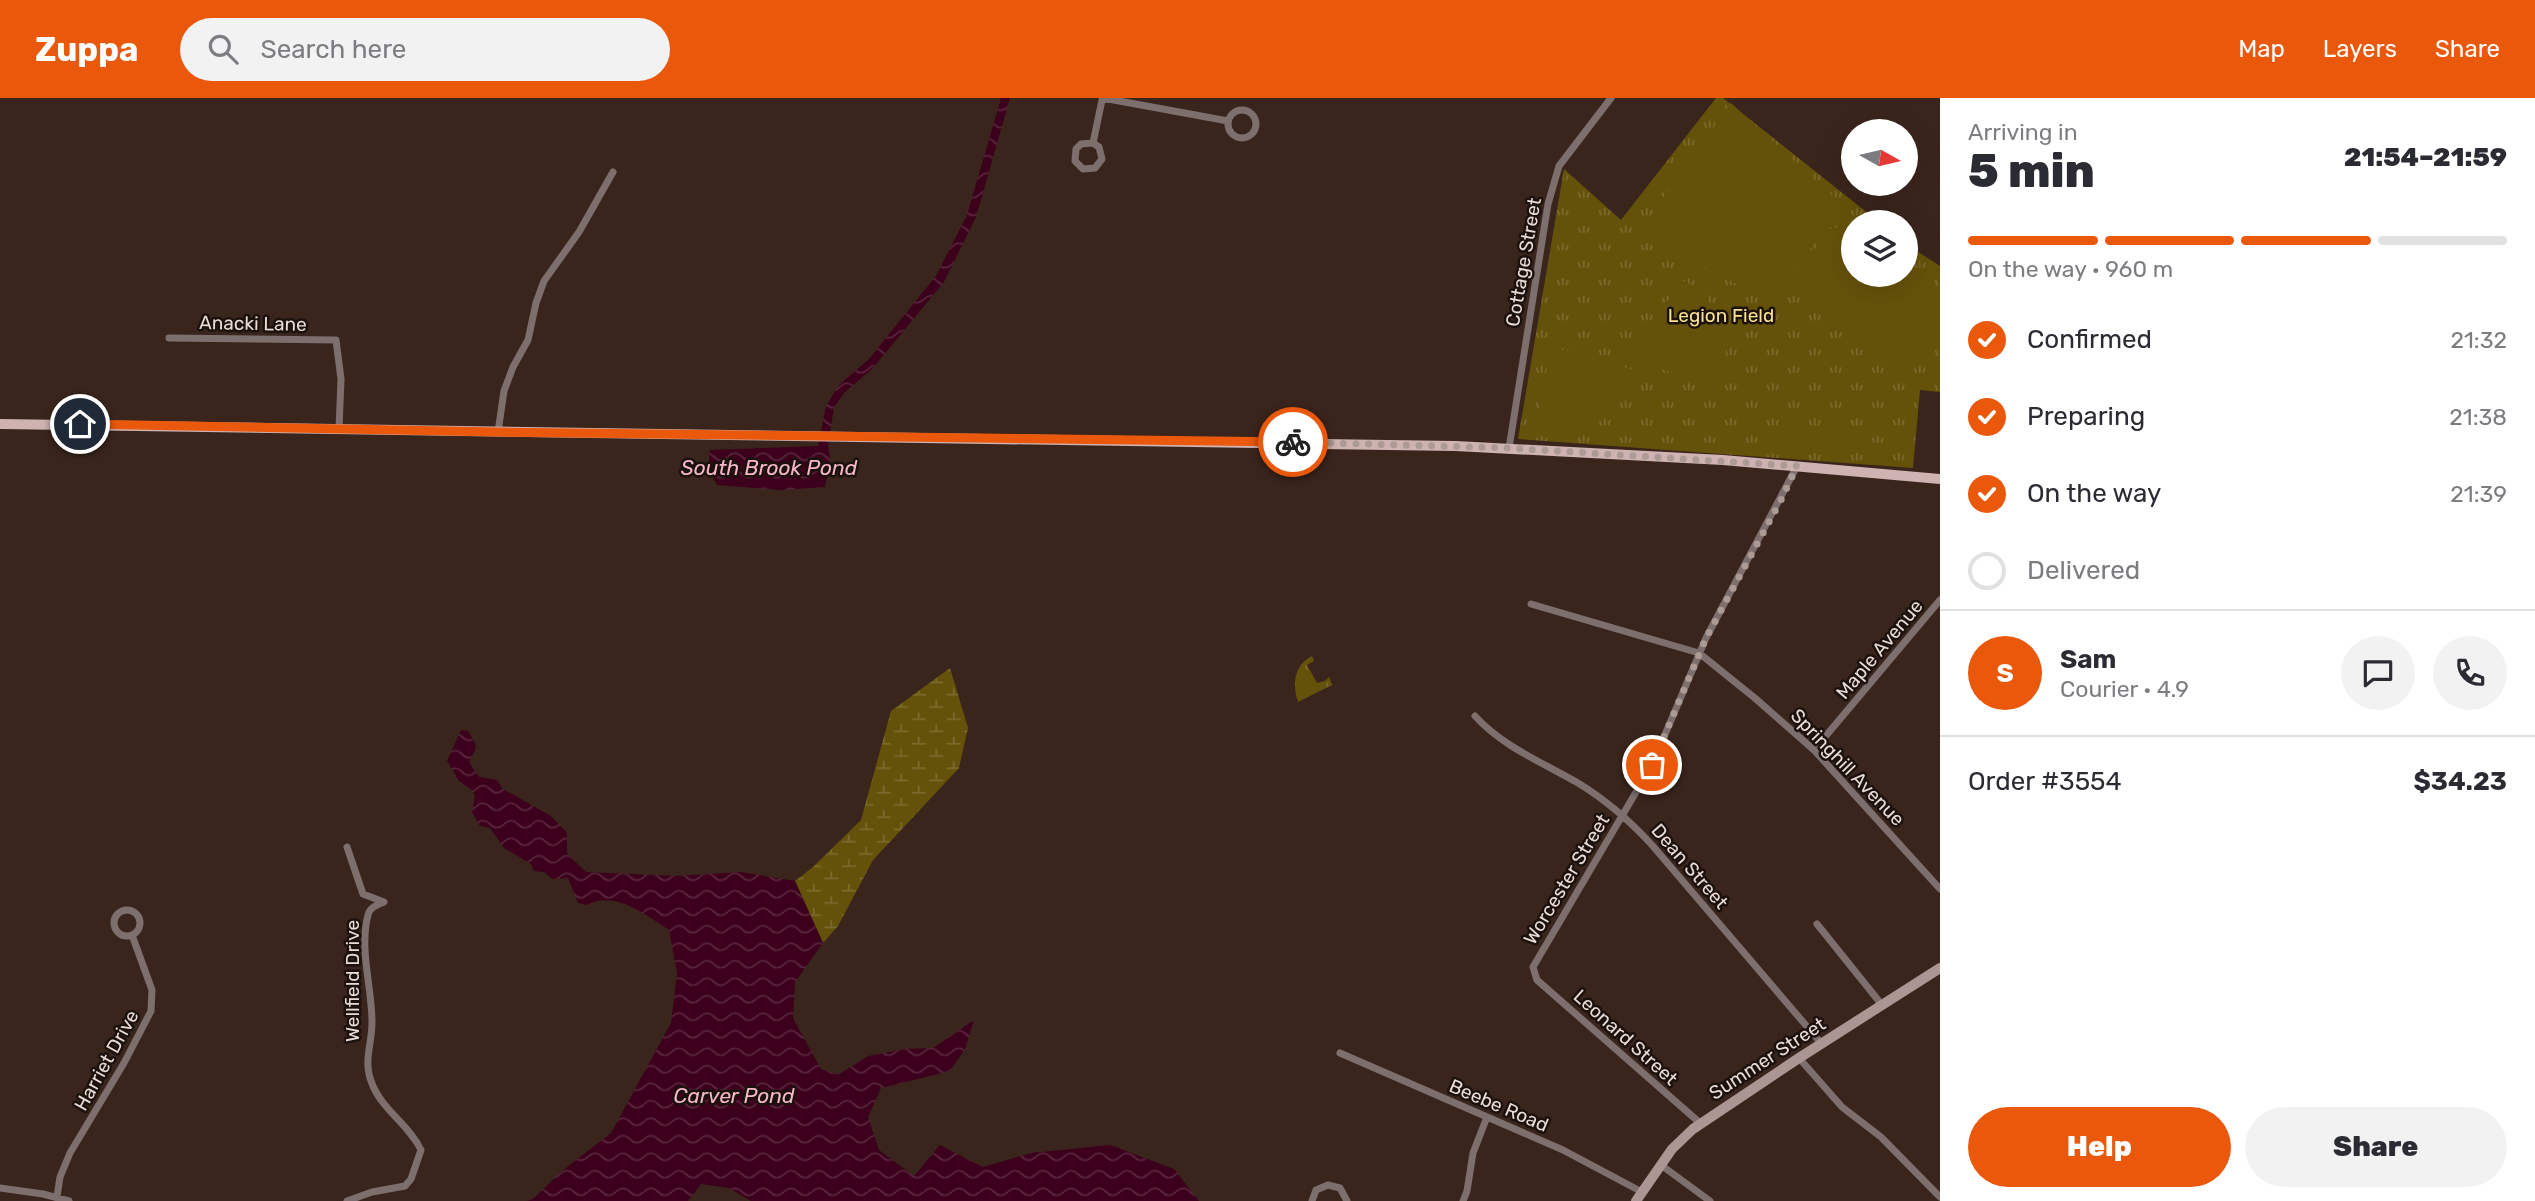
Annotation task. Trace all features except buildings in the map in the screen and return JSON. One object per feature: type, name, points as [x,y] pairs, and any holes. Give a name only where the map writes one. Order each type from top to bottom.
[{"type":"main road","points":[[0,424],[1290,442],[1509,448],[1797,466],[1940,479]]},
{"type":"main road","name":"Summer Street","points":[[1639,1197],[1678,1141],[1700,1123],[1940,968]]},
{"type":"street","name":"Cottage Street","points":[[1509,448],[1548,204],[1556,174],[1564,159],[1611,98]]},
{"type":"street","points":[[1093,143],[1103,99],[1228,121]]},
{"type":"street","points":[[1243,110],[1252,115],[1256,124],[1249,136],[1240,138],[1229,131],[1228,121],[1233,112],[1243,110]]},
{"type":"street","points":[[498,432],[504,391],[528,340],[544,281],[579,232],[613,172]]},
{"type":"street","name":"Anacki Lane","points":[[169,338],[337,340],[341,390],[339,429]]},
{"type":"street","name":"Worcester Street","points":[[1533,972],[1534,963],[1659,751],[1699,653],[1797,466]]},
{"type":"street","name":"Maple Avenue","points":[[1814,750],[1940,600]]},
{"type":"street","name":"Springhill Avenue","points":[[1531,604],[1699,653],[1814,750],[1940,889]]},
{"type":"street","name":"Dean Street","points":[[1475,716],[1499,739],[1577,783],[1622,815],[1647,840],[1821,1043]]},
{"type":"street","name":"Wellfield Drive","points":[[346,847],[363,894],[384,902],[374,906],[369,912],[364,940],[372,1023],[366,1060],[368,1073],[374,1089],[421,1150],[411,1179],[405,1185],[347,1201]]},
{"type":"street","points":[[1817,924],[1882,1005]]},
{"type":"street","name":"Harriet Drive","points":[[57,1197],[70,1153],[116,1077],[151,1011],[152,990],[132,935]]},
{"type":"street","name":"Leonard Street","points":[[1533,972],[1537,980],[1700,1123]]},
{"type":"street","name":"Beebe Road","points":[[1340,1053],[1571,1154],[1639,1197]]},
{"type":"street","points":[[1799,1058],[1842,1107],[1875,1132],[1940,1197]]},
{"type":"street","points":[[1463,1201],[1473,1153],[1487,1117]]},
{"type":"street","points":[[1661,1165],[1710,1201]]},
{"type":"street","points":[[1311,1201],[1316,1190],[1328,1185],[1340,1188],[1347,1201]]},
{"type":"street","points":[[0,1188],[69,1201]]},
{"type":"green space","name":"Legion Field","points":[[1716,98],[1723,98],[1841,192],[1841,196],[1846,196],[1864,210],[1841,210],[1841,287],[1918,287],[1918,252],[1940,266],[1940,392],[1920,390],[1913,468],[1518,439],[1564,169],[1621,220]]},
{"type":"green space","points":[[1731,103],[1839,202],[1835,214],[1773,303],[1711,271],[1658,229],[1655,209]]},
{"type":"green space","points":[[1841,226],[1841,287],[1918,287],[1918,285],[1940,303],[1940,336],[1905,380],[1788,284],[1830,229]]},
{"type":"green space","points":[[1684,281],[1703,295],[1721,325],[1726,349],[1716,387],[1643,363],[1639,344],[1645,328]]},
{"type":"green space","points":[[1559,349],[1636,371],[1623,398],[1603,419],[1572,431],[1536,431],[1549,355]]},
{"type":"green space","points":[[1787,425],[1815,427],[1814,447],[1785,444]]},
{"type":"green space","points":[[1823,428],[1855,430],[1853,450],[1821,447]]},
{"type":"green space","points":[[1312,656],[1314,661],[1307,665],[1317,683],[1329,677],[1332,685],[1298,702],[1296,676],[1301,664]]},
{"type":"green space","points":[[950,668],[968,728],[959,768],[873,860],[838,926],[823,943],[795,881],[861,820],[891,711]]},
{"type":"water","name":"South Brook Pond","points":[[1001,98],[1010,98],[976,217],[944,282],[872,369],[845,392],[834,407],[825,487],[781,490],[717,485],[708,469],[710,450],[818,446],[826,406],[839,385],[868,360],[936,276],[967,215]]},
{"type":"water","name":"Carver Pond","points":[[461,730],[468,731],[475,744],[469,762],[479,777],[497,780],[503,789],[551,816],[567,833],[567,853],[586,872],[676,876],[741,872],[795,881],[823,943],[795,982],[793,1018],[821,1069],[838,1075],[868,1056],[906,1049],[933,1048],[974,1020],[965,1049],[950,1071],[881,1088],[868,1117],[879,1150],[914,1176],[940,1145],[983,1167],[1031,1153],[1110,1145],[1174,1169],[1199,1201],[751,1201],[729,1188],[701,1184],[688,1201],[527,1201],[533,1199],[562,1171],[611,1133],[671,1023],[677,973],[669,930],[619,902],[609,900],[587,905],[578,903],[568,878],[552,879],[544,872],[534,871],[531,864],[504,848],[490,828],[480,826],[472,812],[475,796],[472,790],[459,781],[447,761]]},
{"type":"way so far","points":[[1293,442],[1594,452],[1797,466],[1706,638],[1652,765]]},
{"type":"route","points":[[80,424],[1293,442]]}]
